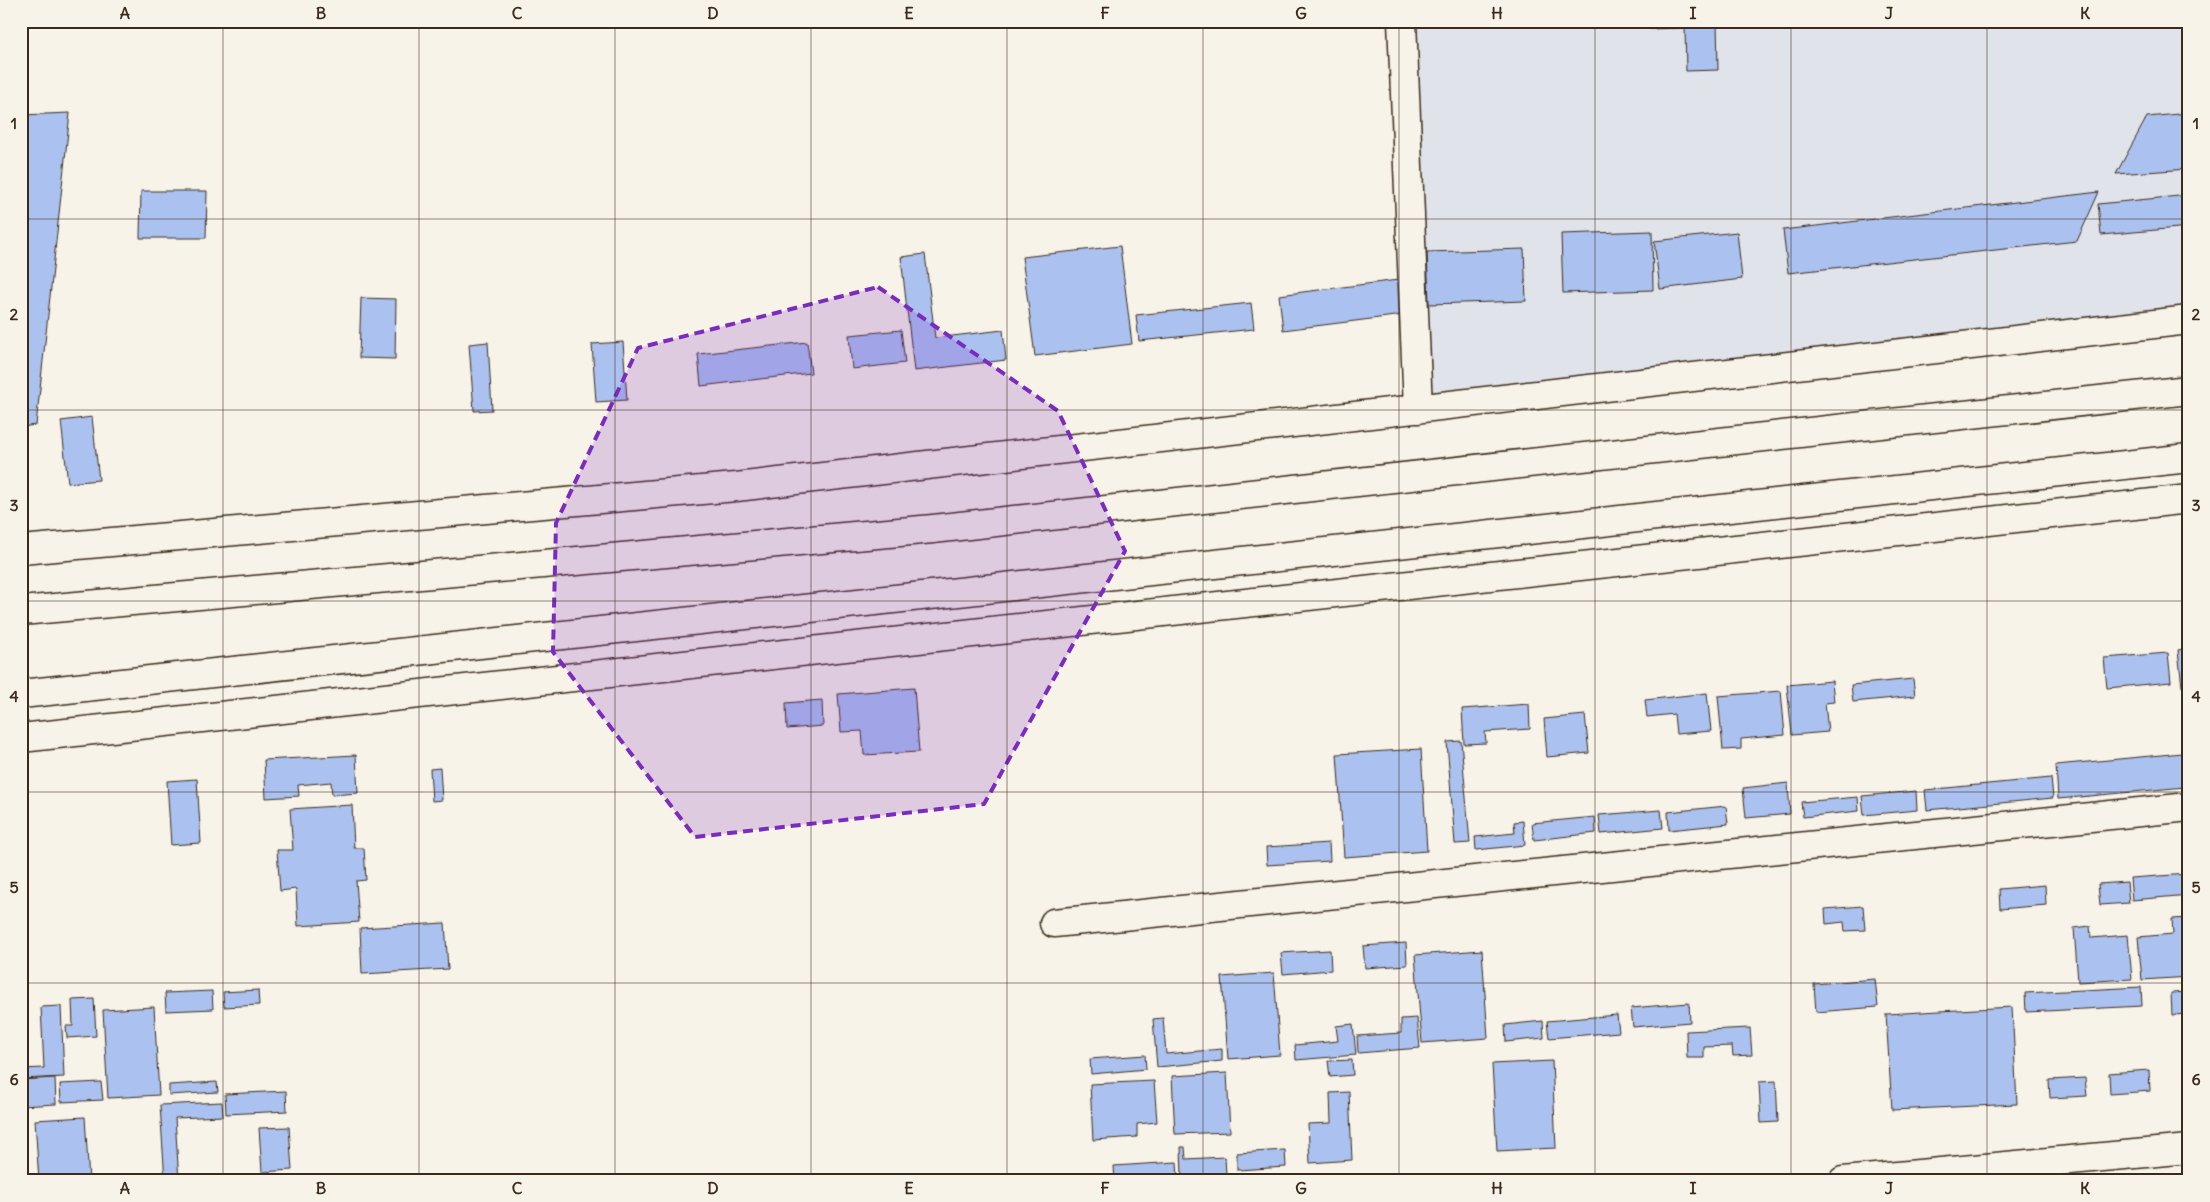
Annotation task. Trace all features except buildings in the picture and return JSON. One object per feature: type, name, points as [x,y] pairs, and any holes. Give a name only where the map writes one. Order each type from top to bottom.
[{"type":"street","points":[[1402,21],[1418,409]]},
{"type":"street","points":[[21,550],[736,487],[2189,320]]},
{"type":"street","points":[[21,611],[943,528],[2189,390]]},
{"type":"street","points":[[21,694],[2189,458]]},
{"type":"street","points":[[21,738],[2189,499]]},
{"type":"street","points":[[1054,923],[2189,807]]},
{"type":"street","points":[[1844,1181],[2189,1149]]},
{"type":"highlighted area","points":[[878,287],[1058,411],[1125,551],[984,804],[695,837],[553,652],[556,523],[638,348]]},
{"type":"shaded area","points":[[1402,21],[2189,21],[2189,320],[1418,409]]}]
